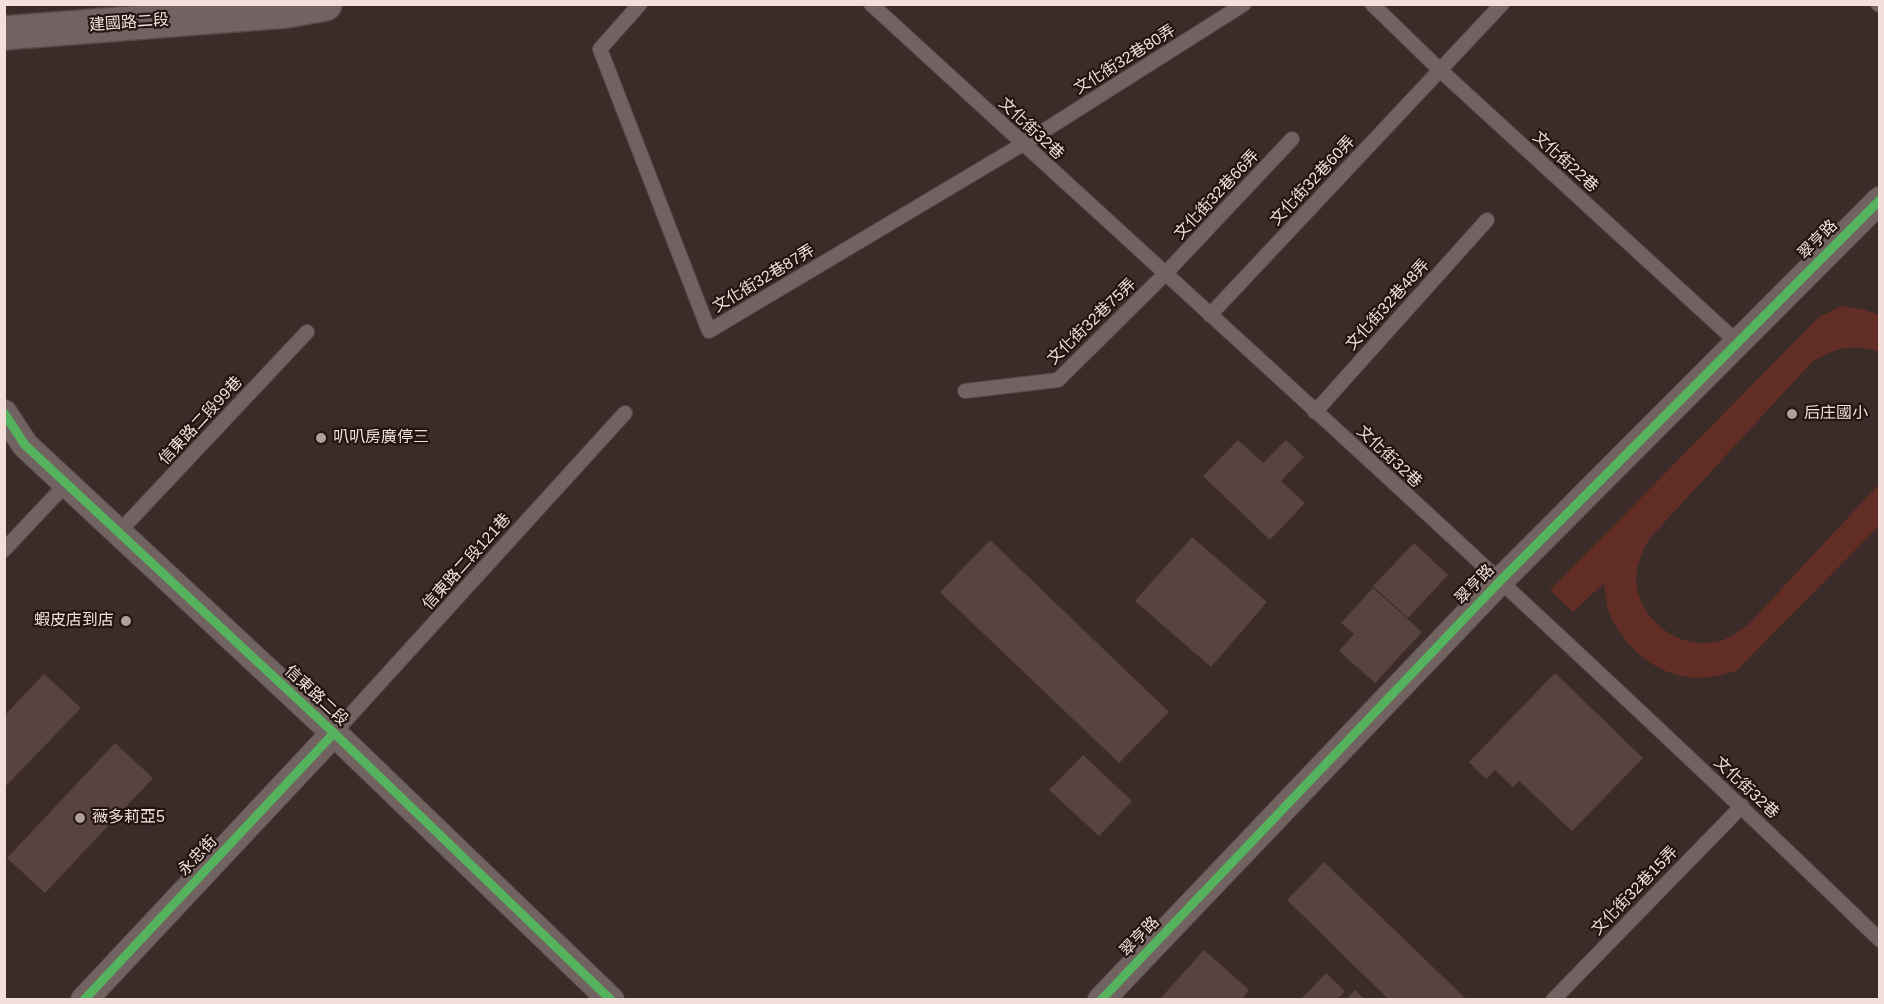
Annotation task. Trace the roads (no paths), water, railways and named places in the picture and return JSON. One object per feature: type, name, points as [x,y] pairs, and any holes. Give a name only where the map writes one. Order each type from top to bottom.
[{"type":"street","name":"建國路二段","points":[[4,33],[286,11],[325,4]]},
{"type":"street","name":"翠亨路","points":[[1101,999],[1500,581],[1880,200]]},
{"type":"street","name":"信東路二段","points":[[4,412],[25,445],[334,733],[611,999]]},
{"type":"street","name":"永忠街","points":[[84,999],[334,733]]},
{"type":"lane","name":"文化街32巷87弄","points":[[640,4],[600,49],[708,331],[1023,144]]},
{"type":"lane","name":"文化街32巷","points":[[871,4],[1500,581],[1742,806],[1880,940]]},
{"type":"lane","name":"文化街32巷80弄","points":[[1023,144],[1244,4]]},
{"type":"lane","name":"文化街22巷","points":[[1372,4],[1440,70],[1738,343]]},
{"type":"lane","name":"文化街32巷60弄","points":[[1210,315],[1502,4]]},
{"type":"lane","name":"文化街32巷66弄","points":[[1165,274],[1292,139]]},
{"type":"lane","name":"文化街32巷48弄","points":[[1315,412],[1486,220]]},
{"type":"lane","name":"文化街32巷75弄","points":[[965,391],[1058,380],[1165,274]]},
{"type":"lane","name":"信東路二段99巷","points":[[118,533],[307,332]]},
{"type":"lane","name":"信東路二段121巷","points":[[334,733],[625,413]]},
{"type":"lane","points":[[4,550],[66,484]]},
{"type":"lane","name":"文化街32巷15弄","points":[[1553,999],[1742,806]]},
{"type":"place","name":"后庄國小","points":[[1792,414]]},
{"type":"place","name":"叭叭房廣停三","points":[[321,438]]},
{"type":"place","name":"蝦皮店到店","points":[[126,621]]},
{"type":"place","name":"薇多莉亞5","points":[[80,818]]}]
